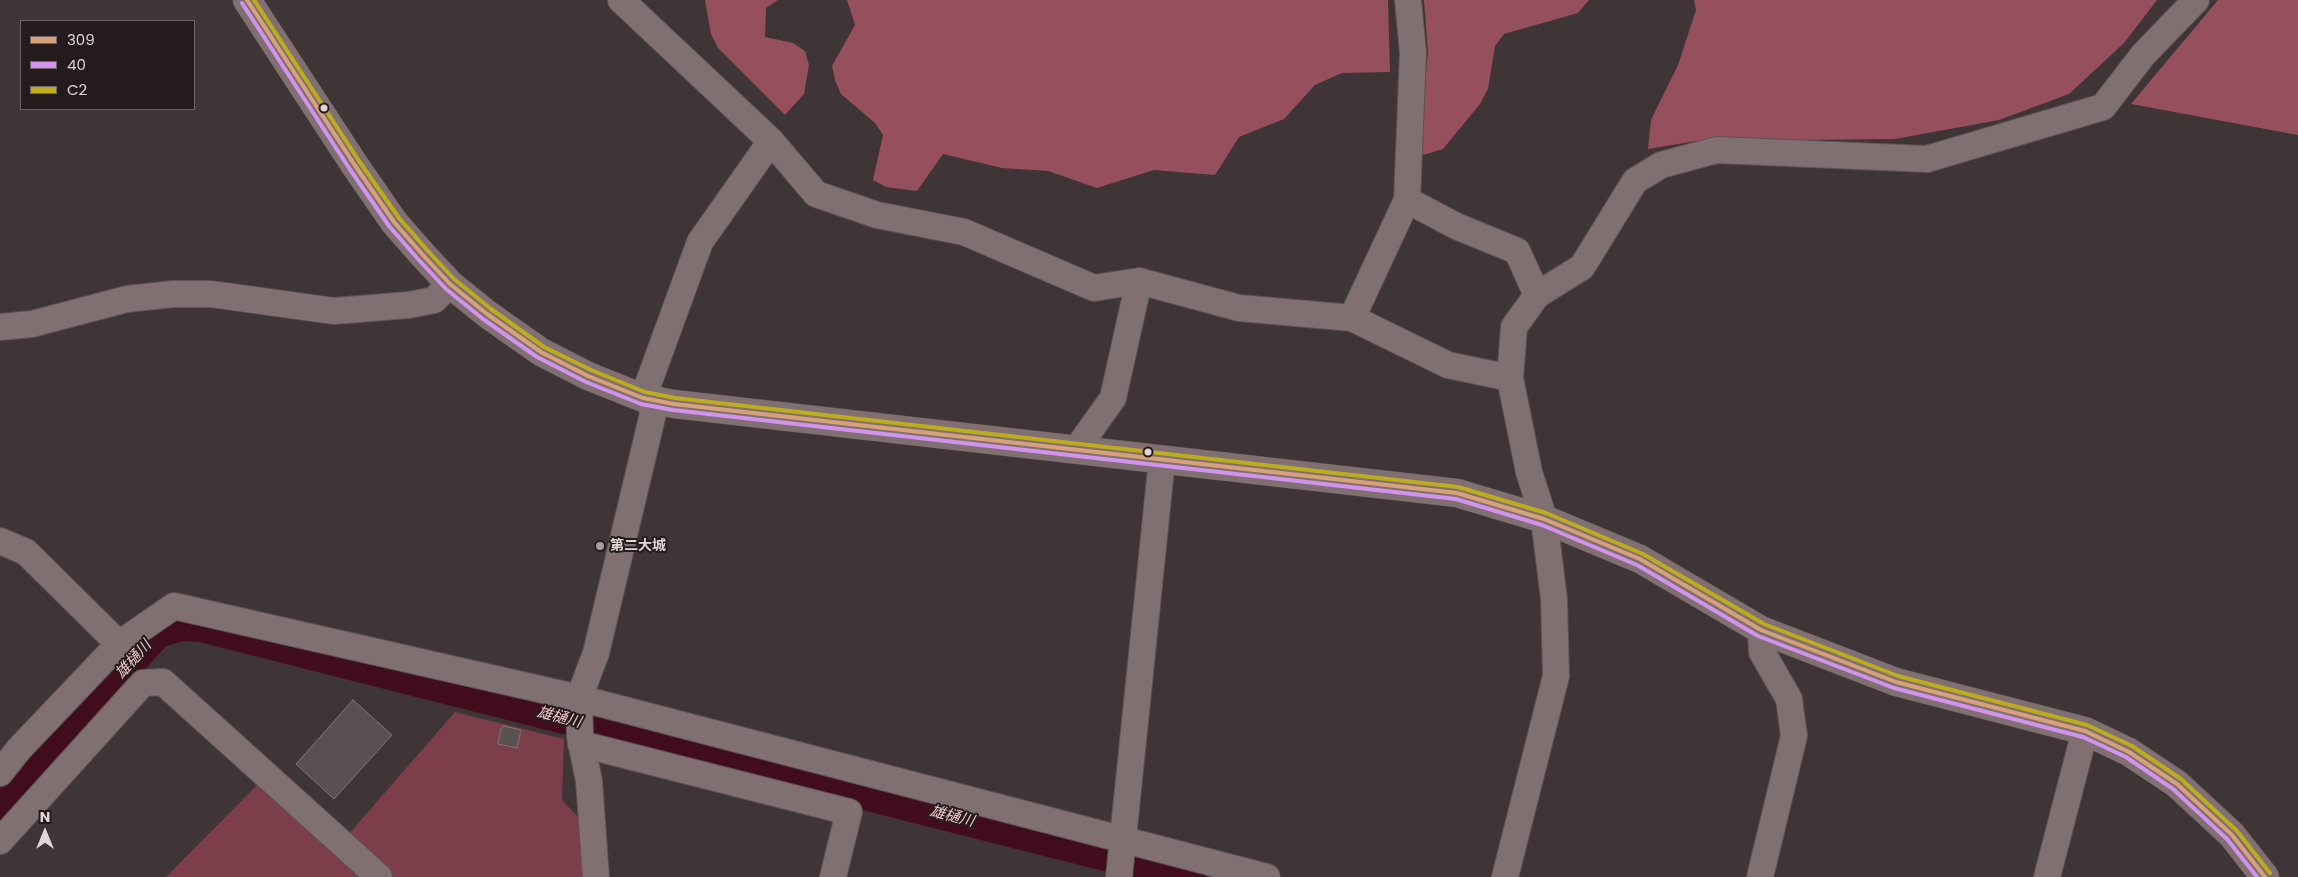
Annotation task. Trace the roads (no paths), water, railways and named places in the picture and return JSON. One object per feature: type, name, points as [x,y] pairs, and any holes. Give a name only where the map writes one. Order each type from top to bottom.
[{"type":"main road","points":[[247,0],[394,222],[450,284],[487,314],[540,352],[588,376],[649,399],[730,412],[1457,493],[1544,519],[1640,559],[1761,630],[1896,682],[2085,731],[2129,752],[2177,784],[2232,835],[2264,877]]},
{"type":"street","points":[[621,0],[771,141],[816,194],[877,215],[964,232],[1094,288],[1139,282],[1239,308],[1352,318],[1448,365],[1510,378]]},
{"type":"street","points":[[1352,318],[1408,200],[1414,53],[1408,0]]},
{"type":"street","points":[[1505,877],[1556,676],[1554,599],[1544,519],[1529,472],[1510,378],[1514,328],[1537,295],[1582,267],[1635,181],[1661,165],[1717,150],[1927,159],[2094,110],[2103,107],[2143,55],[2196,0]]},
{"type":"street","points":[[596,877],[589,781],[581,741],[579,703],[596,654],[649,399],[700,242],[771,141]]},
{"type":"street","points":[[1408,200],[1456,226],[1516,251],[1537,295]]},
{"type":"street","points":[[1076,450],[1112,398],[1139,282]]},
{"type":"street","points":[[0,327],[32,324],[127,299],[173,294],[211,294],[334,311],[434,300],[450,284]]},
{"type":"street","points":[[1120,859],[1162,460]]},
{"type":"street","points":[[0,541],[26,552],[119,644]]},
{"type":"street","points":[[0,773],[20,749],[119,644],[174,606],[579,703],[1120,859],[1267,877]]},
{"type":"street","points":[[1760,877],[1794,736],[1789,700],[1762,652],[1761,630]]},
{"type":"street","points":[[0,841],[143,684],[163,682],[380,877]]},
{"type":"street","points":[[2047,877],[2085,731]]},
{"type":"street","points":[[581,741],[849,812],[833,877]]},
{"type":"waterway","name":"雄樋川","points":[[0,808],[157,633],[178,626],[199,626],[1190,877]]},
{"type":"place","name":"第二大城","points":[[600,546]]}]
